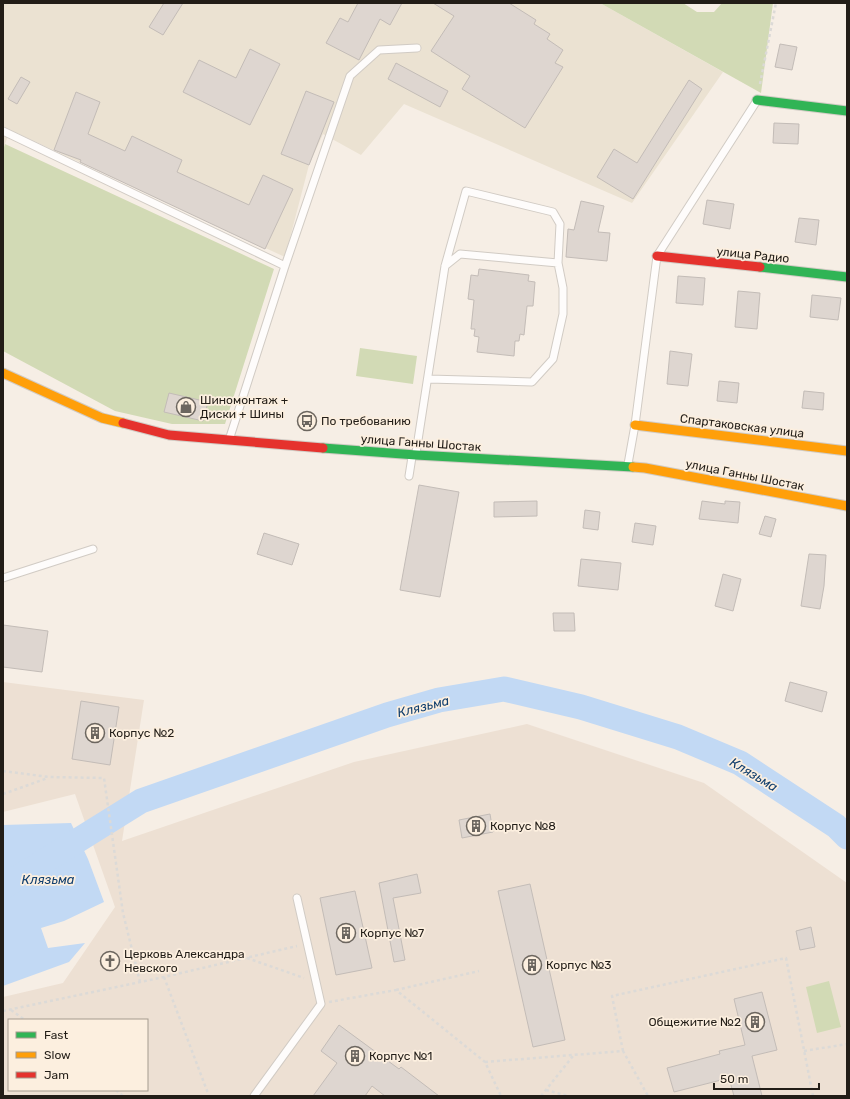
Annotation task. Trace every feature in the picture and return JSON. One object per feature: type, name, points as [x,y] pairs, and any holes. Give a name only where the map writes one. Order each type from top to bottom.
[{"type":"main road","points":[[757,100],[847,111]]},
{"type":"main road","name":"улица Радио","points":[[657,256],[847,277]]},
{"type":"main road","name":"улица Ганны Шостак","points":[[3,372],[102,418],[169,435],[414,455],[645,468],[847,506]]},
{"type":"main road","name":"Спартаковская улица","points":[[635,425],[847,451]]},
{"type":"lane","points":[[229,441],[285,266],[350,76],[379,50],[417,48]]},
{"type":"lane","points":[[627,467],[635,425],[657,256],[757,100]]},
{"type":"lane","points":[[3,131],[285,266]]},
{"type":"lane","points":[[409,476],[429,380],[445,266],[466,191],[554,212],[560,224],[558,264],[563,288],[563,314],[553,359],[532,382],[429,380]]},
{"type":"lane","points":[[445,266],[460,254],[558,264]]},
{"type":"lane","points":[[3,578],[93,550]]},
{"type":"lane","points":[[254,1096],[321,1004],[297,898]]},
{"type":"path","points":[[757,100],[776,3]]},
{"type":"path","points":[[3,771],[49,777],[104,778],[123,913],[140,982]]},
{"type":"path","points":[[3,794],[49,777]]},
{"type":"path","points":[[3,1011],[164,977],[307,944]]},
{"type":"path","points":[[246,958],[316,982]]},
{"type":"path","points":[[648,1096],[623,1051],[612,996],[786,958],[813,1096]]},
{"type":"path","points":[[321,1004],[396,990],[479,971]]},
{"type":"path","points":[[164,977],[208,1096]]},
{"type":"path","points":[[396,990],[485,1062],[501,1096]]},
{"type":"path","points":[[11,1009],[24,1019]]},
{"type":"path","points":[[804,1051],[847,1044]]},
{"type":"path","points":[[485,1062],[623,1051]]},
{"type":"path","points":[[541,1096],[574,1056]]},
{"type":"path","points":[[546,1090],[568,1096]]},
{"type":"shaded area","points":[[3,3],[600,3],[723,72],[632,203],[404,104],[361,155],[323,134],[309,165],[285,257],[10,130],[3,150]]},
{"type":"shaded area","points":[[3,682],[144,700],[122,841],[354,762],[527,724],[704,783],[847,883],[847,1096],[3,1096],[3,997],[63,983],[115,907],[75,794],[3,812]]},
{"type":"green space","points":[[600,3],[683,3],[697,12],[714,12],[722,3],[773,3],[761,93]]},
{"type":"green space","points":[[5,144],[274,269],[225,424],[172,424],[115,411],[3,351],[3,150]]},
{"type":"green space","points":[[360,348],[417,356],[413,384],[356,376]]},
{"type":"green space","points":[[829,981],[841,1027],[817,1033],[806,987]]},
{"type":"water","name":"Клязьма","points":[[71,823],[88,859],[104,902],[64,921],[41,928],[48,948],[85,943],[69,962],[3,986],[3,825]]},
{"type":"building","points":[[164,3],[183,3],[163,35],[149,27]]},
{"type":"building","points":[[358,3],[402,3],[390,25],[380,19],[359,60],[326,43],[340,18],[348,22]]},
{"type":"building","points":[[433,3],[509,3],[536,20],[534,24],[550,34],[547,39],[563,50],[555,63],[563,67],[525,128],[462,89],[470,76],[431,51],[454,16]]},
{"type":"building","points":[[780,44],[797,47],[792,70],[775,67]]},
{"type":"building","points":[[250,49],[280,64],[250,125],[183,92],[199,60],[236,78]]},
{"type":"building","points":[[396,63],[448,91],[440,107],[388,79]]},
{"type":"building","points":[[21,77],[30,82],[17,104],[8,99]]},
{"type":"building","points":[[689,80],[702,89],[633,199],[597,177],[614,149],[637,163]]},
{"type":"building","points":[[306,91],[334,102],[309,165],[281,154]]},
{"type":"building","points":[[76,92],[100,102],[88,134],[125,151],[132,136],[182,160],[177,172],[249,205],[263,175],[293,189],[265,249],[80,162],[81,160],[54,150]]},
{"type":"building","points":[[774,123],[799,124],[798,144],[773,143]]},
{"type":"building","points":[[707,200],[734,204],[730,229],[703,224]]},
{"type":"building","points":[[581,201],[604,206],[598,232],[610,233],[607,261],[566,257],[568,229],[574,230]]},
{"type":"building","points":[[799,218],[819,220],[816,245],[795,242]]},
{"type":"building","points":[[479,269],[529,275],[528,281],[535,282],[533,306],[527,306],[524,335],[520,334],[519,341],[515,341],[514,356],[477,352],[479,337],[474,336],[475,329],[471,329],[474,300],[468,299],[471,275],[478,276]]},
{"type":"building","points":[[678,276],[705,278],[703,305],[676,303]]},
{"type":"building","points":[[738,291],[760,293],[757,329],[735,327]]},
{"type":"building","points":[[812,295],[841,298],[838,320],[810,317]]},
{"type":"building","points":[[670,351],[692,354],[688,386],[667,384]]},
{"type":"building","points":[[719,381],[739,383],[737,403],[717,401]]},
{"type":"building","points":[[804,391],[824,393],[823,410],[802,408]]},
{"type":"building","name":"Шиномонтаж + Диски + Шины","points":[[169,393],[208,402],[203,421],[164,412]]},
{"type":"building","points":[[419,485],[459,492],[440,597],[400,590]]},
{"type":"building","points":[[537,501],[537,516],[494,517],[494,502]]},
{"type":"building","points":[[702,501],[725,504],[725,501],[740,502],[738,523],[699,519]]},
{"type":"building","points":[[585,510],[600,512],[598,530],[583,528]]},
{"type":"building","points":[[765,516],[776,519],[771,537],[759,534]]},
{"type":"building","points":[[635,523],[656,526],[653,545],[632,542]]},
{"type":"building","points":[[264,533],[299,544],[292,565],[257,554]]},
{"type":"building","points":[[809,554],[826,555],[824,586],[820,609],[801,606]]},
{"type":"building","points":[[581,559],[621,563],[618,590],[578,586]]},
{"type":"building","points":[[723,574],[741,579],[733,611],[715,606]]},
{"type":"building","points":[[553,613],[574,613],[575,631],[554,631]]},
{"type":"building","points":[[3,625],[48,631],[42,672],[3,667]]},
{"type":"building","points":[[790,682],[827,692],[822,712],[785,701]]},
{"type":"building","name":"Корпус №2","points":[[81,701],[119,707],[110,765],[72,759]]},
{"type":"building","name":"Корпус №8","points":[[490,814],[493,832],[462,838],[459,820]]},
{"type":"building","points":[[417,874],[421,893],[393,898],[405,960],[394,962],[379,883]]},
{"type":"building","name":"Корпус №3","points":[[530,884],[565,1040],[533,1047],[498,891]]},
{"type":"building","name":"Корпус №7","points":[[355,891],[372,968],[336,975],[320,898]]},
{"type":"building","points":[[811,927],[815,947],[800,950],[796,931]]},
{"type":"building","name":"Церковь Александра Невского","points":[[110,951],[119,959],[110,971],[100,963]]},
{"type":"building","name":"Общежитие №2","points":[[762,992],[777,1050],[752,1056],[762,1096],[734,1096],[729,1078],[674,1092],[667,1068],[720,1054],[719,1051],[745,1045],[734,999]]},
{"type":"building","name":"Корпус №1","points":[[339,1025],[399,1069],[401,1067],[439,1096],[385,1096],[372,1086],[365,1096],[313,1096],[337,1063],[321,1051]]},
{"type":"waterway","name":"Клязьма","points":[[3,887],[141,801],[387,715],[439,700],[504,689],[581,707],[678,737],[740,763],[836,826],[847,837]]},
{"type":"traffic: fast","points":[[757,100],[847,111]]},
{"type":"traffic: fast","points":[[760,267],[847,277]]},
{"type":"traffic: fast","points":[[323,448],[416,455],[633,467]]},
{"type":"traffic: slow","points":[[3,373],[102,418],[123,423]]},
{"type":"traffic: slow","points":[[635,425],[847,451]]},
{"type":"traffic: slow","points":[[633,467],[847,506]]},
{"type":"traffic: jam","points":[[657,256],[760,267]]},
{"type":"traffic: jam","points":[[123,423],[169,435],[323,448]]},
{"type":"place","name":"Шиномонтаж + Диски + Шины","points":[[186,407]]},
{"type":"place","name":"По требованию","points":[[307,421]]},
{"type":"place","name":"Корпус №2","points":[[95,733]]},
{"type":"place","name":"Корпус №8","points":[[476,826]]},
{"type":"place","name":"Корпус №7","points":[[346,933]]},
{"type":"place","name":"Церковь Александра Невского","points":[[110,961]]},
{"type":"place","name":"Корпус №3","points":[[532,965]]},
{"type":"place","name":"Общежитие №2","points":[[755,1022]]},
{"type":"place","name":"Корпус №1","points":[[355,1056]]}]
